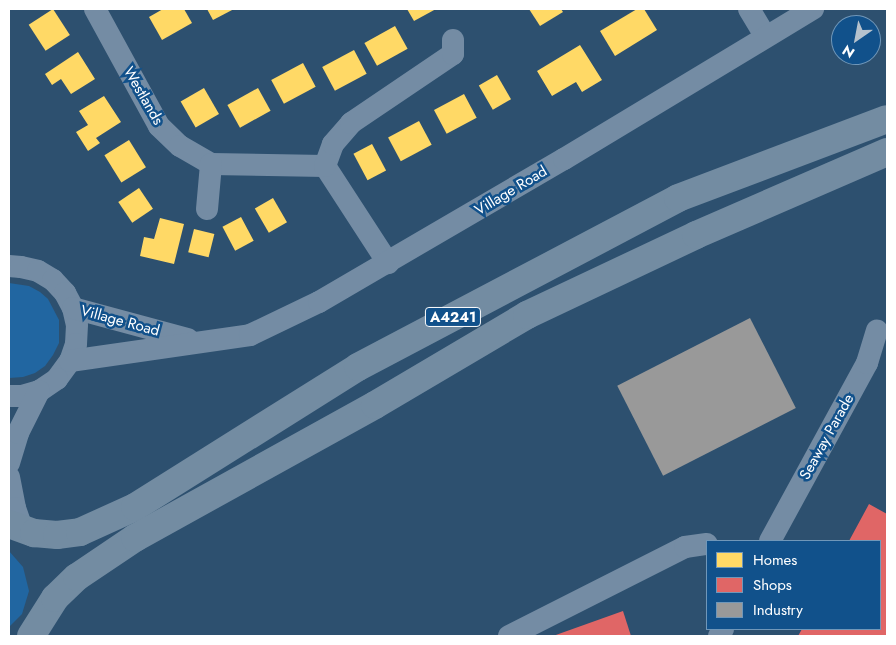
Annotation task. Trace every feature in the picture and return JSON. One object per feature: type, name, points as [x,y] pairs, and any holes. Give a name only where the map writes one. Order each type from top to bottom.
[{"type":"main road","name":"A4241","points":[[16,527],[57,535],[80,532],[135,507],[358,367],[678,198],[887,119]]},
{"type":"main road","name":"A4241","points":[[35,634],[55,598],[77,577],[134,538],[375,405],[527,315],[696,235],[887,152]]},
{"type":"street","name":"Westlands","points":[[96,9],[159,126],[180,146],[211,164],[325,166]]},
{"type":"street","points":[[749,9],[766,36]]},
{"type":"street","name":"Village Road","points":[[70,361],[250,335],[319,302],[388,263],[813,9]]},
{"type":"street","points":[[388,263],[325,166],[333,144],[351,122],[453,54],[453,40]]},
{"type":"street","points":[[207,209],[211,164]]},
{"type":"street","points":[[9,396],[21,396],[39,391],[57,379],[70,361],[76,344],[77,326],[73,308],[65,292],[53,280],[38,271],[13,262]]},
{"type":"street","name":"Village Road","points":[[73,308],[196,342]]},
{"type":"street","name":"Seaway Parade","points":[[771,540],[867,363],[877,331]]},
{"type":"street","points":[[9,463],[18,433],[39,391]]},
{"type":"street","points":[[9,477],[15,508],[16,527]]},
{"type":"street","points":[[509,636],[685,547],[706,544]]},
{"type":"shaded area","points":[[9,283],[29,286],[40,292],[48,299],[59,320],[59,343],[53,355],[45,366],[35,373],[23,377],[9,378]]},
{"type":"shaded area","points":[[9,551],[23,567],[29,591],[22,614],[9,627]]},
{"type":"building: Homes","points":[[53,9],[70,35],[46,51],[29,25]]},
{"type":"building: Homes","points":[[163,9],[184,9],[192,23],[162,40],[149,17]]},
{"type":"building: Homes","points":[[207,9],[234,9],[213,20]]},
{"type":"building: Homes","points":[[407,9],[436,9],[414,21]]},
{"type":"building: Homes","points":[[529,9],[561,9],[563,12],[540,26]]},
{"type":"building: Homes","points":[[637,9],[644,9],[657,30],[615,56],[600,31]]},
{"type":"building: Homes","points":[[395,26],[408,49],[377,66],[364,43]]},
{"type":"building: Homes","points":[[580,45],[602,80],[582,92],[576,82],[552,96],[537,71]]},
{"type":"building: Homes","points":[[354,50],[367,74],[335,91],[322,67]]},
{"type":"building: Homes","points":[[78,52],[95,79],[71,94],[61,79],[52,85],[45,74]]},
{"type":"building: Homes","points":[[303,63],[316,87],[284,104],[271,80]]},
{"type":"building: Homes","points":[[497,75],[511,99],[493,110],[479,86]]},
{"type":"building: Homes","points":[[204,88],[219,114],[196,127],[181,102]]},
{"type":"building: Homes","points":[[258,88],[271,111],[240,128],[227,105]]},
{"type":"building: Homes","points":[[464,94],[477,118],[447,134],[434,110]]},
{"type":"building: Homes","points":[[104,96],[121,122],[96,138],[100,143],[88,151],[76,132],[88,125],[79,111]]},
{"type":"building: Homes","points":[[419,121],[432,145],[401,161],[388,137]]},
{"type":"building: Homes","points":[[129,140],[146,167],[121,183],[104,155]]},
{"type":"building: Homes","points":[[372,144],[386,170],[368,180],[353,154]]},
{"type":"building: Homes","points":[[139,188],[153,209],[132,223],[118,202]]},
{"type":"building: Homes","points":[[273,198],[287,222],[269,233],[255,208]]},
{"type":"building: Homes","points":[[241,217],[254,241],[235,251],[222,227]]},
{"type":"building: Homes","points":[[160,218],[184,224],[174,264],[140,256],[144,237],[154,239]]},
{"type":"building: Homes","points":[[194,229],[214,234],[209,257],[188,252]]},
{"type":"building: Shops","points":[[869,504],[887,514],[887,636],[798,636],[801,630],[881,630],[881,540],[850,540]]},
{"type":"building: Shops","points":[[623,611],[631,636],[553,636]]},
{"type":"building: Industry","points":[[750,318],[796,408],[663,476],[617,386]]}]
